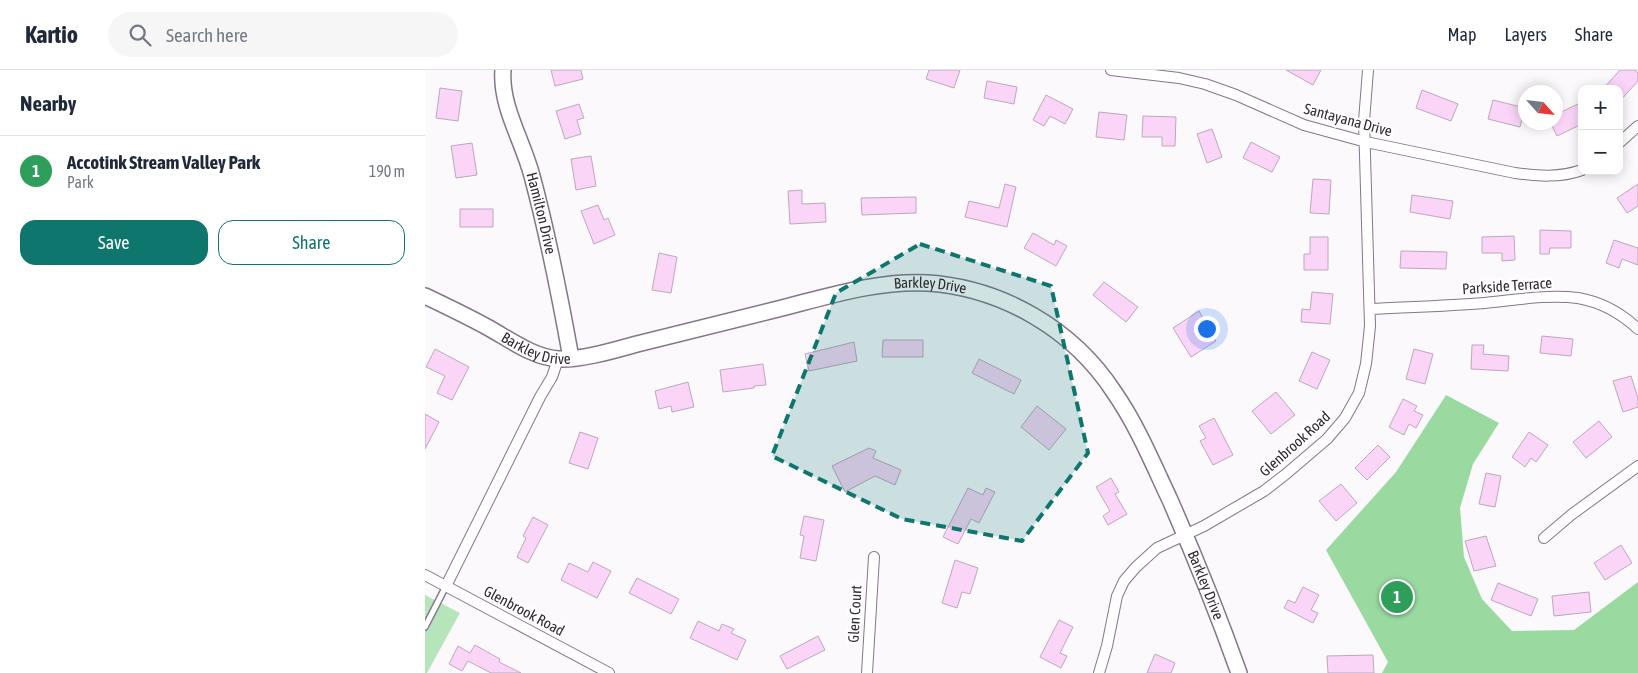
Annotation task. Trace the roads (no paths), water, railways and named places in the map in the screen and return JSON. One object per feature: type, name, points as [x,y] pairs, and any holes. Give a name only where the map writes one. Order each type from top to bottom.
[{"type":"street","name":"Hamilton Drive","points":[[503,70],[503,89],[532,175],[551,257],[564,359]]},
{"type":"street","name":"Santayana Drive","points":[[1111,70],[1179,78],[1205,84],[1236,95],[1304,125],[1366,142],[1515,173],[1537,176],[1565,175],[1578,171]]},
{"type":"street","name":"Glenbrook Road","points":[[1099,673],[1107,646],[1117,596],[1124,581],[1136,567],[1157,548],[1204,526],[1264,491],[1321,445],[1338,427],[1355,401],[1362,382],[1370,326],[1364,121],[1368,70]]},
{"type":"street","points":[[1623,139],[1638,126]]},
{"type":"street","name":"Barkley Drive","points":[[425,296],[452,308],[539,355],[564,359],[612,350],[868,287],[925,283],[952,286],[977,291],[1011,304],[1044,322],[1072,343],[1096,367],[1114,391],[1133,423],[1185,535],[1217,611],[1239,673]]},
{"type":"street","name":"Parkside Terrace","points":[[1370,309],[1475,304],[1554,297],[1577,298],[1606,306],[1620,314],[1638,329]]},
{"type":"street","points":[[446,586],[540,397],[564,359]]},
{"type":"street","points":[[1544,538],[1571,515],[1638,466]]},
{"type":"street","name":"Glen Court","points":[[867,673],[874,557]]},
{"type":"street","name":"Glenbrook Road","points":[[425,575],[609,673]]},
{"type":"lane","points":[[425,627],[446,586]]},
{"type":"place","name":"Accotink Stream Valley Park","points":[[1397,597]]}]
